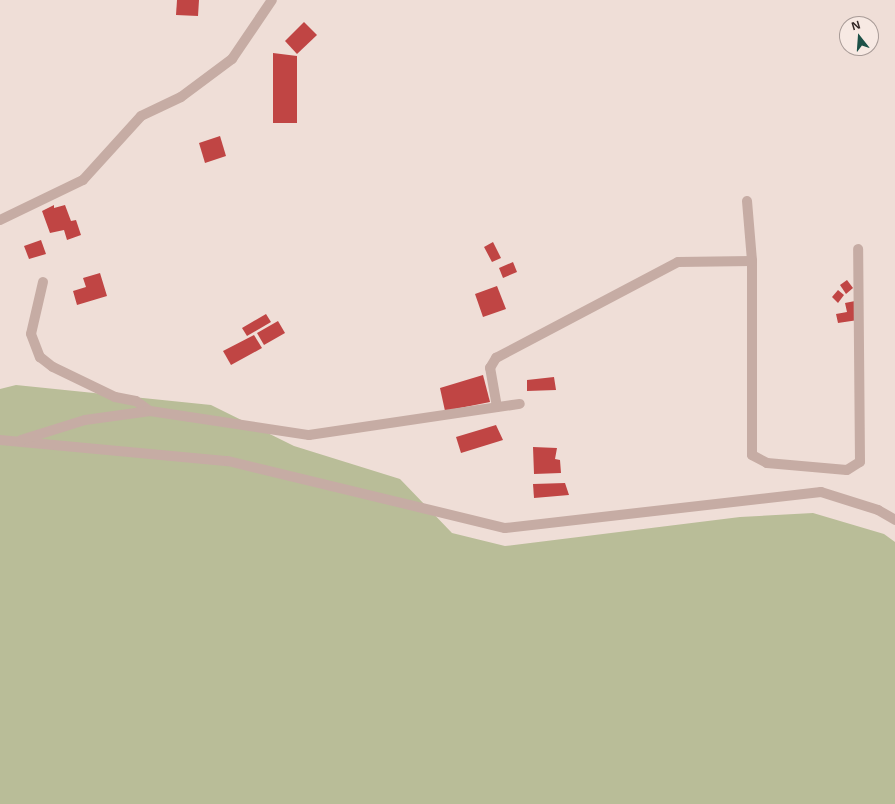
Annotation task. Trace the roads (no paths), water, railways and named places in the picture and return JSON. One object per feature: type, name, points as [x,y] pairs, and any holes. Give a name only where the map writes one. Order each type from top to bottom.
[{"type":"street","points":[[0,220],[83,180],[141,116],[181,98],[232,59],[272,0]]},
{"type":"street","points":[[746,201],[752,261],[752,455],[767,463],[847,470],[860,462],[858,249]]},
{"type":"street","points":[[497,407],[490,368],[496,358],[678,262],[752,261]]},
{"type":"street","points":[[43,282],[31,334],[40,356],[53,367],[115,397],[136,401],[150,411]]},
{"type":"street","points":[[15,442],[85,420],[150,411],[309,434],[520,404]]},
{"type":"street","points":[[0,440],[228,461],[505,528],[821,492],[878,510],[895,520]]}]
